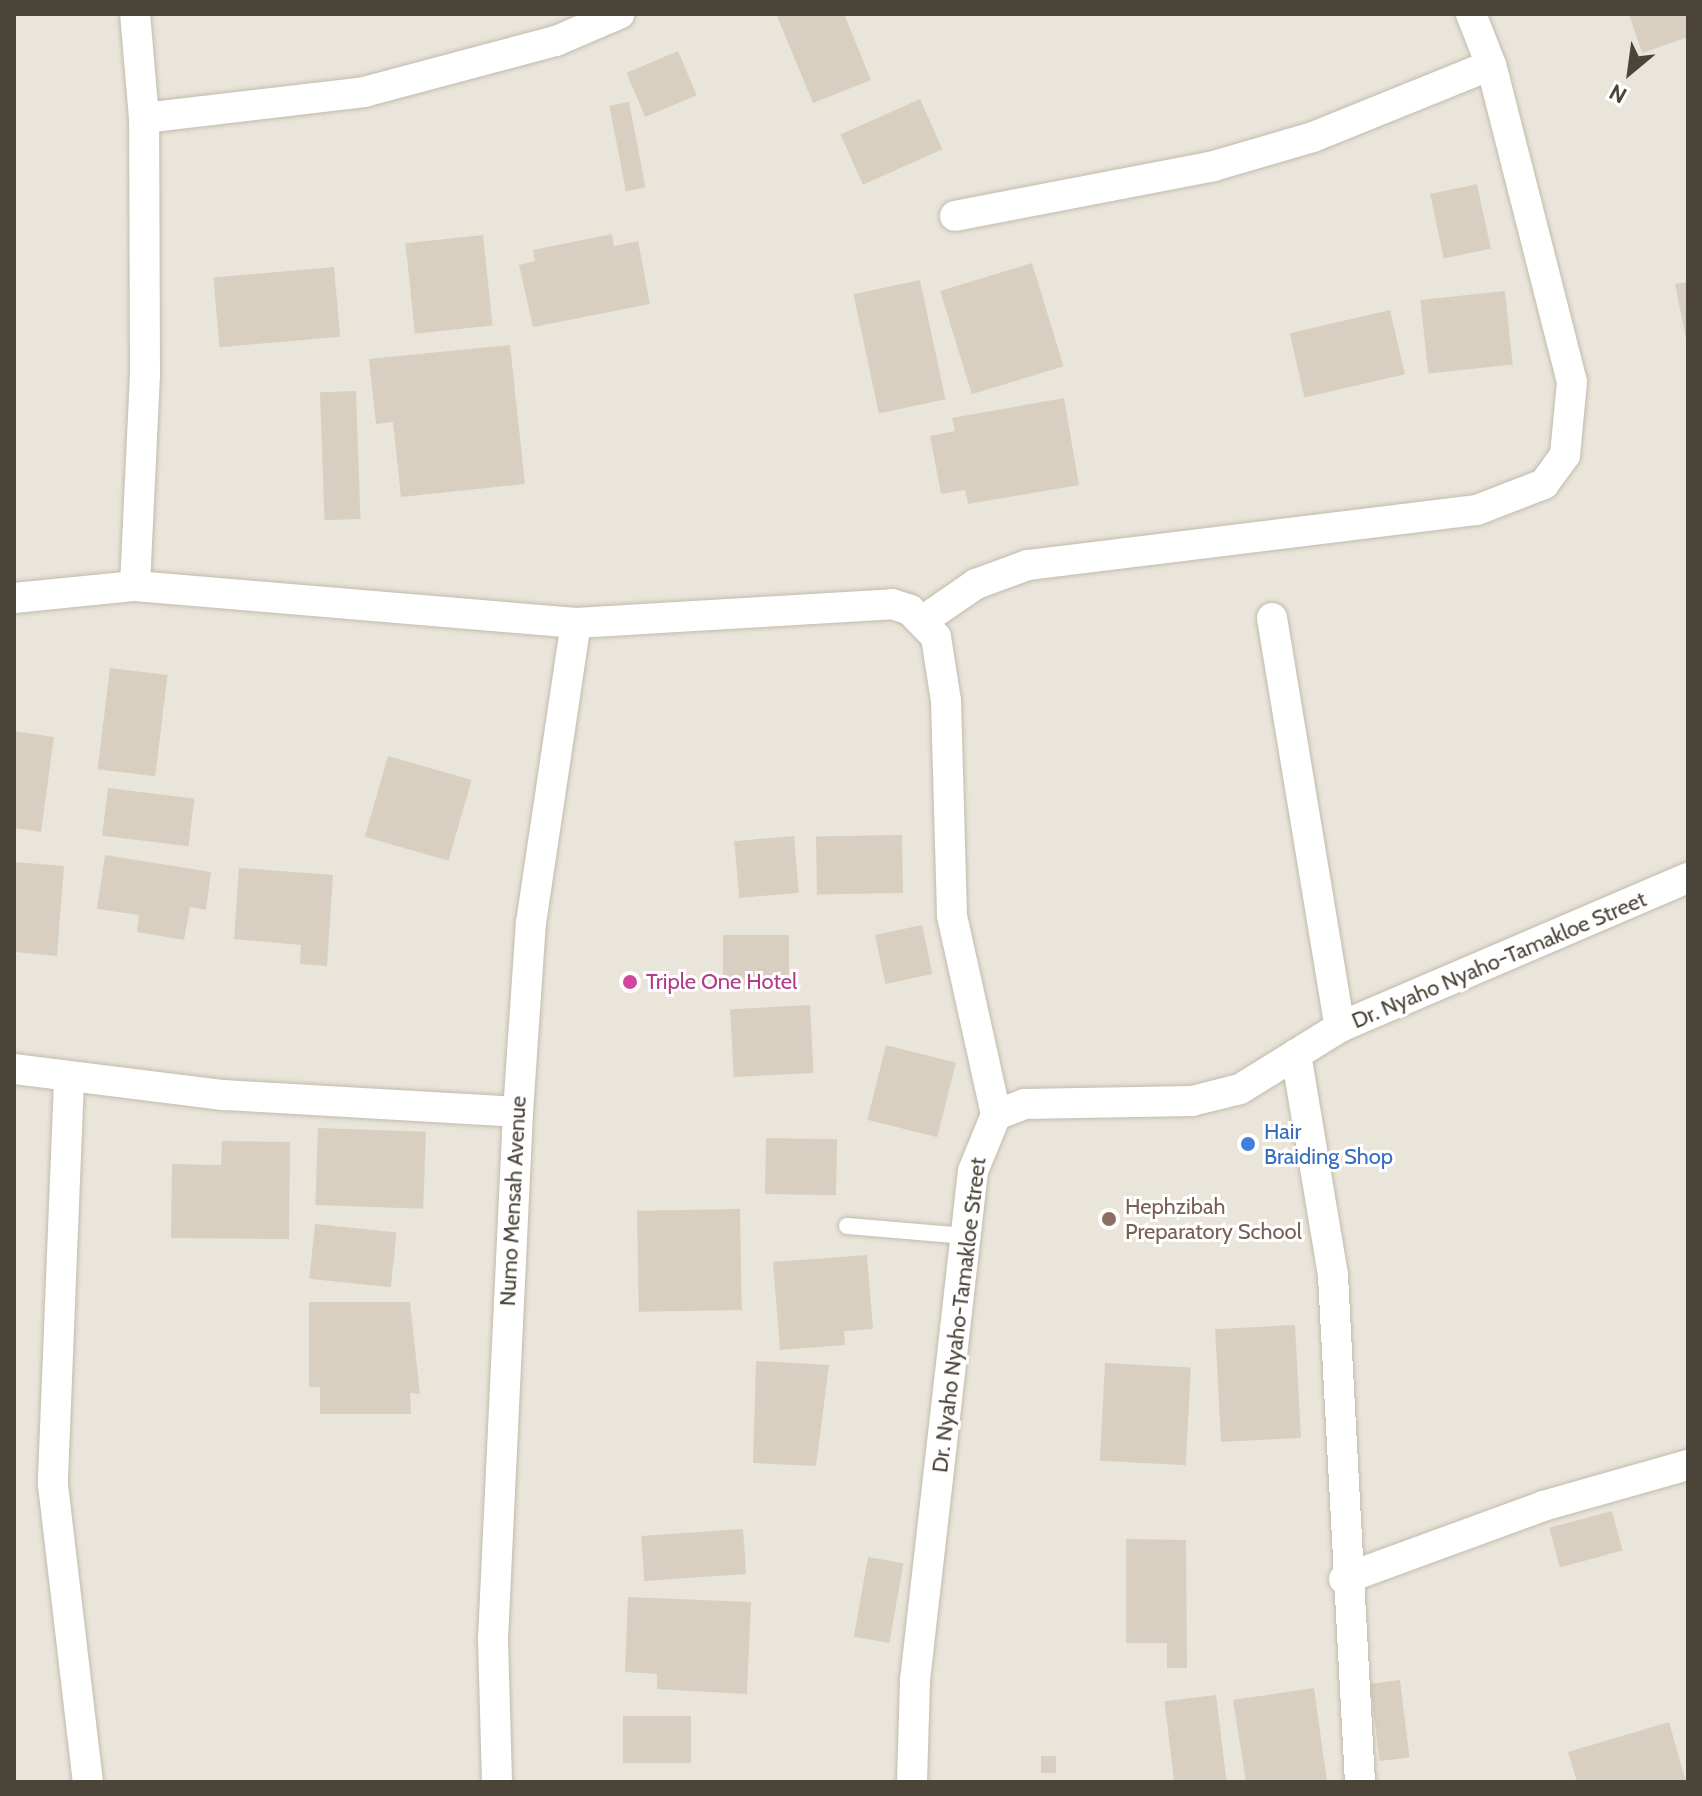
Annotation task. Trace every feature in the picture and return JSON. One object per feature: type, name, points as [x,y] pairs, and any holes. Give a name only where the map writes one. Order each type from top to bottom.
[{"type":"street","points":[[135,14],[144,118],[145,374],[135,586]]},
{"type":"street","points":[[144,118],[364,92],[556,41],[619,14]]},
{"type":"street","points":[[925,619],[976,584],[1028,565],[1477,510],[1544,484],[1565,455],[1572,382],[1491,65],[1471,14]]},
{"type":"street","points":[[955,216],[1228,162],[1313,137],[1491,65]]},
{"type":"street","points":[[14,598],[135,586],[576,623],[892,604],[925,619],[936,637],[946,701],[952,916],[996,1115]]},
{"type":"street","points":[[1272,618],[1340,1027]]},
{"type":"street","name":"Numo Mensah Avenue","points":[[497,1782],[493,1639],[518,1112],[532,908],[576,623]]},
{"type":"street","name":"Dr. Nyaho Nyaho-Tamakloe Street","points":[[912,1782],[915,1680],[967,1236],[981,1138],[996,1115],[1037,1103],[1192,1101],[1240,1089],[1340,1027],[1688,878]]},
{"type":"street","points":[[1296,1054],[1333,1276],[1344,1579],[1360,1782]]},
{"type":"street","points":[[14,1069],[69,1080],[518,1112]]},
{"type":"street","points":[[69,1080],[53,1485],[88,1782]]},
{"type":"street","points":[[1344,1579],[1543,1506],[1688,1465]]},
{"type":"lane","points":[[847,1226],[967,1236]]},
{"type":"shaded area","points":[[14,14],[1688,14],[1688,1782],[14,1782]]},
{"type":"building","points":[[776,14],[844,14],[871,80],[813,103]]},
{"type":"building","points":[[1629,14],[1688,14],[1688,37],[1642,53]]},
{"type":"building","points":[[678,51],[697,95],[645,117],[626,73]]},
{"type":"building","points":[[920,99],[942,149],[863,185],[841,134]]},
{"type":"building","points":[[629,102],[646,187],[626,191],[609,106]]},
{"type":"building","points":[[1477,184],[1491,249],[1444,259],[1430,194]]},
{"type":"building","points":[[612,234],[614,246],[638,241],[650,304],[533,327],[519,265],[535,261],[533,250]]},
{"type":"building","points":[[483,235],[493,326],[415,334],[405,243]]},
{"type":"building","points":[[1032,263],[1064,366],[972,394],[940,291]]},
{"type":"building","points":[[334,267],[340,337],[220,347],[213,278]]},
{"type":"building","points":[[920,280],[945,399],[879,413],[853,294]]},
{"type":"building","points":[[1688,282],[1688,343],[1687,344],[1675,284]]},
{"type":"building","points":[[1505,291],[1513,365],[1428,373],[1420,300]]},
{"type":"building","points":[[1390,310],[1405,374],[1304,397],[1290,333]]},
{"type":"building","points":[[510,345],[525,484],[401,497],[393,422],[376,424],[369,359]]},
{"type":"building","points":[[356,391],[360,519],[324,520],[320,392]]},
{"type":"building","points":[[1064,398],[1079,485],[968,504],[965,490],[941,494],[930,436],[955,431],[952,418]]},
{"type":"building","points":[[110,668],[168,675],[155,776],[98,769]]},
{"type":"building","points":[[14,731],[54,737],[41,832],[14,828]]},
{"type":"building","points":[[388,756],[472,780],[448,861],[365,837]]},
{"type":"building","points":[[108,788],[194,799],[189,846],[102,836]]},
{"type":"building","points":[[902,835],[903,893],[817,894],[816,837]]},
{"type":"building","points":[[794,836],[799,893],[739,898],[734,841]]},
{"type":"building","points":[[105,855],[211,872],[206,910],[190,907],[184,940],[137,932],[139,915],[97,909]]},
{"type":"building","points":[[14,862],[64,866],[57,956],[14,952]]},
{"type":"building","points":[[239,868],[333,875],[327,966],[300,964],[301,945],[234,939]]},
{"type":"building","points":[[922,925],[932,974],[885,984],[875,935]]},
{"type":"building","points":[[723,935],[789,935],[789,985],[723,985]]},
{"type":"building","points":[[810,1005],[814,1073],[734,1077],[730,1009]]},
{"type":"building","points":[[886,1045],[956,1062],[937,1137],[867,1120]]},
{"type":"building","points":[[318,1128],[426,1132],[423,1209],[315,1205]]},
{"type":"building","points":[[766,1138],[837,1139],[836,1195],[765,1194]]},
{"type":"building","points":[[222,1141],[290,1142],[289,1239],[171,1238],[172,1164],[221,1165]]},
{"type":"building","points":[[740,1209],[742,1310],[639,1312],[637,1211]]},
{"type":"building","points":[[315,1224],[397,1233],[391,1287],[309,1279]]},
{"type":"building","points":[[867,1255],[873,1329],[844,1331],[845,1345],[780,1350],[773,1262]]},
{"type":"building","points":[[309,1302],[410,1302],[420,1394],[410,1393],[411,1414],[320,1414],[320,1387],[309,1387]]},
{"type":"building","points":[[1295,1325],[1301,1438],[1221,1442],[1215,1329]]},
{"type":"building","points":[[756,1361],[829,1365],[816,1466],[753,1463]]},
{"type":"building","points":[[1105,1363],[1191,1368],[1186,1465],[1100,1461]]},
{"type":"building","points":[[1612,1511],[1623,1551],[1560,1567],[1549,1528]]},
{"type":"building","points":[[743,1529],[746,1574],[644,1581],[641,1536]]},
{"type":"building","points":[[1126,1539],[1186,1540],[1187,1668],[1167,1668],[1167,1643],[1126,1643]]},
{"type":"building","points":[[868,1557],[903,1563],[889,1643],[854,1637]]},
{"type":"building","points":[[628,1597],[751,1602],[747,1694],[657,1689],[657,1674],[625,1672]]},
{"type":"building","points":[[1400,1680],[1410,1757],[1380,1761],[1370,1684]]},
{"type":"building","points":[[1314,1688],[1327,1782],[1246,1782],[1233,1700]]},
{"type":"building","points":[[1216,1695],[1227,1782],[1174,1782],[1164,1701]]},
{"type":"building","points":[[623,1716],[691,1716],[691,1763],[623,1763]]},
{"type":"building","points":[[1669,1722],[1686,1782],[1577,1782],[1568,1752]]},
{"type":"building","points":[[1041,1756],[1056,1756],[1056,1773],[1041,1773]]},
{"type":"place","name":"Triple One Hotel","points":[[630,982]]},
{"type":"place","name":"Hair Braiding Shop","points":[[1248,1144]]},
{"type":"place","name":"Hephzibah Preparatory School","points":[[1109,1219]]}]
